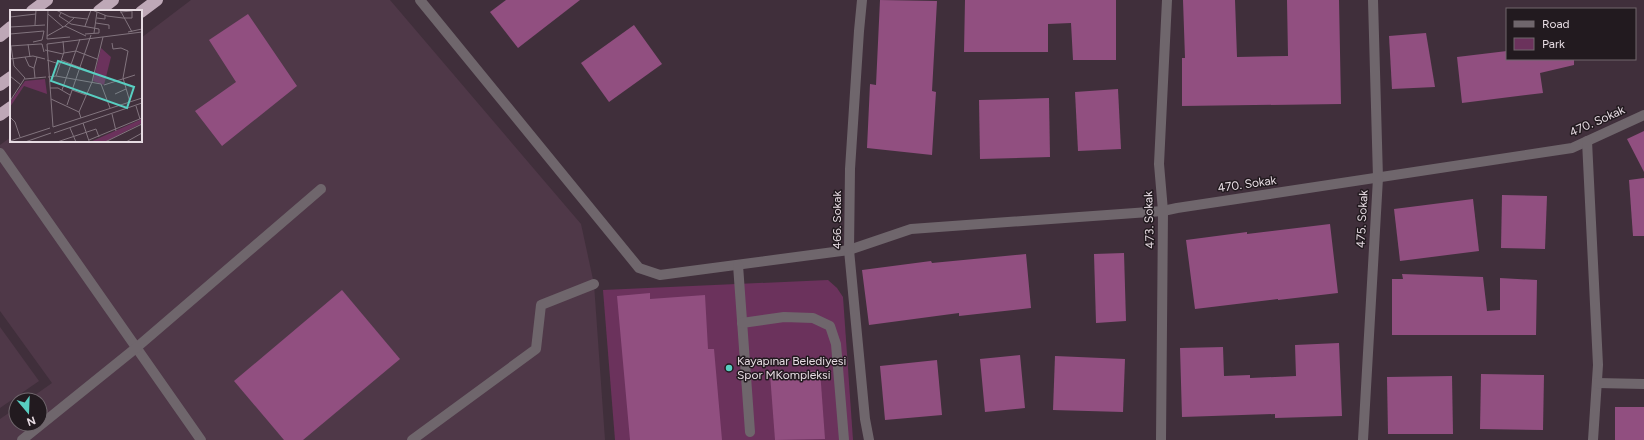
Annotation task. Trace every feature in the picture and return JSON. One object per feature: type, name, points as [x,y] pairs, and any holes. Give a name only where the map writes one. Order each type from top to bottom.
[{"type":"highway","points":[[33,10],[46,0]]},
{"type":"highway","points":[[99,10],[113,0]]},
{"type":"highway","points":[[142,11],[157,0]]},
{"type":"highway","points":[[0,36],[10,28]]},
{"type":"highway","points":[[0,85],[10,78]]},
{"type":"highway","points":[[0,114],[10,107]]},
{"type":"street","name":"466. Sokak","points":[[862,0],[850,169],[849,250],[869,440]]},
{"type":"street","name":"473. Sokak","points":[[1161,440],[1163,211],[1159,164],[1167,0]]},
{"type":"street","name":"475. Sokak","points":[[1363,440],[1378,178],[1373,0]]},
{"type":"street","name":"470. Sokak","points":[[423,1],[639,268],[660,275],[849,250],[911,229],[1163,211],[1572,148],[1644,115]]},
{"type":"street","points":[[1587,141],[1598,365],[1593,440]]},
{"type":"street","points":[[0,153],[201,440]]},
{"type":"street","points":[[22,440],[136,348],[321,189]]},
{"type":"street","points":[[738,265],[750,432]]},
{"type":"street","points":[[412,440],[536,349],[541,305],[594,284]]},
{"type":"street","points":[[742,323],[784,317],[813,318],[830,326],[836,344],[844,440]]},
{"type":"street","points":[[1597,383],[1644,384]]},
{"type":"shaded area","points":[[191,0],[390,0],[581,224],[594,284],[605,440],[0,440],[0,419],[8,414],[8,432],[48,432],[48,392],[39,392],[52,383],[0,311],[0,145],[10,138],[10,142],[142,142],[142,37]]},
{"type":"shaded area","points":[[0,327],[39,381],[23,392],[8,392],[8,402],[0,408]]},
{"type":"green space","name":"Kayapınar Belediyesi Spor MKompleksi","points":[[828,280],[837,288],[843,297],[853,440],[615,440],[603,290]]},
{"type":"building","points":[[506,0],[580,0],[518,48],[490,12]]},
{"type":"building","points":[[880,0],[937,1],[932,91],[936,92],[932,155],[867,148],[870,84],[876,85]]},
{"type":"building","points":[[965,0],[1116,0],[1116,60],[1073,60],[1071,23],[1048,24],[1048,52],[964,52]]},
{"type":"building","points":[[1183,0],[1235,0],[1237,57],[1288,56],[1287,0],[1339,0],[1341,104],[1182,106],[1182,58],[1185,58]]},
{"type":"building","points":[[248,14],[297,86],[222,146],[195,111],[236,82],[209,40]]},
{"type":"building","points":[[634,25],[662,64],[609,102],[581,63]]},
{"type":"building","points":[[1426,33],[1435,87],[1392,89],[1389,36]]},
{"type":"building","points":[[1506,51],[1506,60],[1574,60],[1574,65],[1540,73],[1543,93],[1462,103],[1457,57]]},
{"type":"building","points":[[1118,89],[1121,149],[1078,151],[1075,92]]},
{"type":"building","points":[[1049,98],[1050,157],[980,159],[979,100]]},
{"type":"building","points":[[1644,131],[1644,172],[1627,139]]},
{"type":"building","points":[[1644,178],[1644,236],[1633,236],[1629,180]]},
{"type":"building","points":[[1502,195],[1547,196],[1545,249],[1501,248]]},
{"type":"building","points":[[1473,199],[1479,251],[1400,261],[1394,209]]},
{"type":"building","points":[[1330,224],[1338,293],[1195,309],[1186,240],[1247,232],[1247,234]]},
{"type":"building","points":[[1124,253],[1126,321],[1096,323],[1094,254]]},
{"type":"building","points":[[1026,254],[1031,308],[959,316],[959,313],[869,325],[862,270],[931,261],[932,263]]},
{"type":"building","points":[[1402,274],[1483,277],[1487,311],[1500,310],[1500,278],[1537,280],[1536,335],[1392,335],[1392,279],[1403,279]]},
{"type":"building","points":[[342,290],[400,359],[303,440],[284,440],[234,381]]},
{"type":"building","points":[[650,293],[650,299],[705,295],[708,349],[714,349],[722,440],[630,440],[617,296]]},
{"type":"building","points":[[1339,343],[1342,416],[1275,418],[1275,414],[1182,417],[1180,348],[1223,347],[1224,376],[1250,375],[1250,378],[1296,376],[1295,345]]},
{"type":"building","points":[[1020,355],[1025,408],[985,412],[980,359]]},
{"type":"building","points":[[1055,356],[1125,359],[1123,412],[1053,410]]},
{"type":"building","points":[[937,360],[942,415],[885,420],[880,366]]},
{"type":"building","points":[[820,370],[825,439],[775,440],[770,374]]},
{"type":"building","points":[[1481,374],[1544,375],[1543,430],[1480,429]]},
{"type":"building","points":[[1452,376],[1453,434],[1388,434],[1387,377]]},
{"type":"building","points":[[1615,407],[1644,407],[1644,440],[1615,440]]},
{"type":"place","name":"Kayapınar Belediyesi Spor MKompleksi","points":[[729,368]]}]
